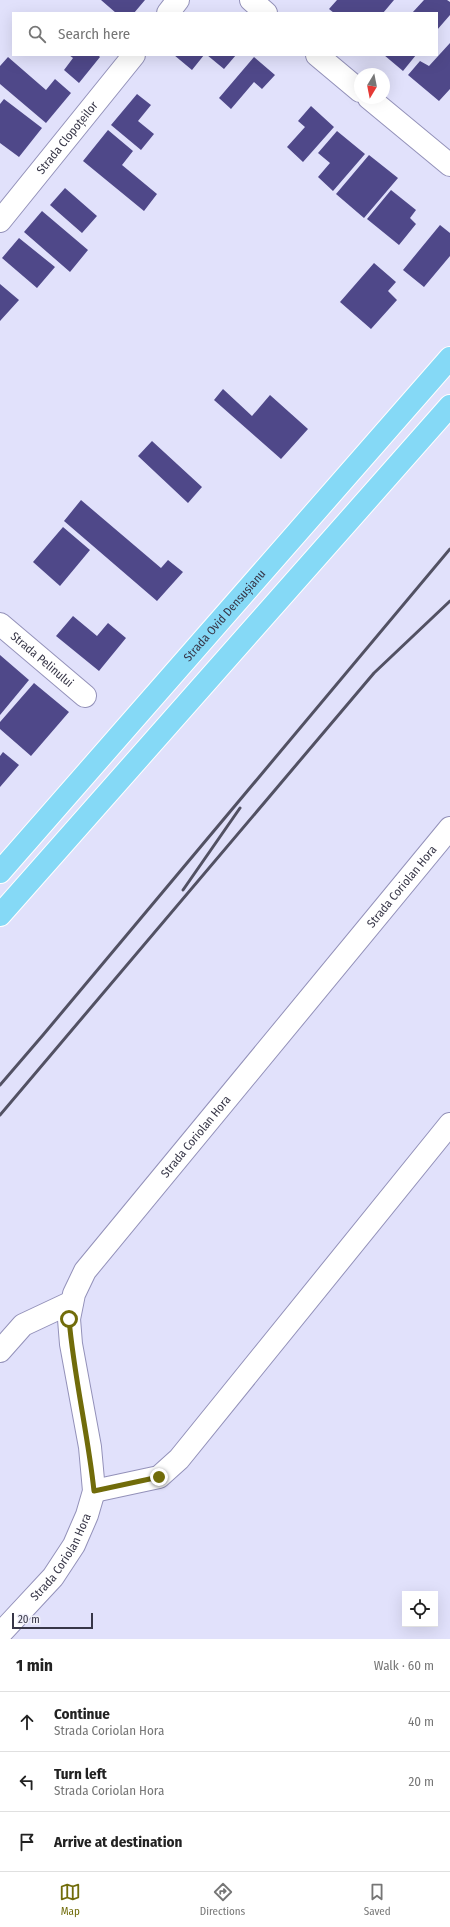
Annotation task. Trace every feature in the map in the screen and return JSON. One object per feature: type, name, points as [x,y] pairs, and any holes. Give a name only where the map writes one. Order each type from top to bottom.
[{"type":"main road","name":"Strada Ovid Densușianu","points":[[0,872],[450,358]]},
{"type":"main road","points":[[0,915],[450,406]]},
{"type":"street","points":[[169,12],[178,0]]},
{"type":"street","points":[[251,0],[265,12]]},
{"type":"street","name":"Strada Clopoțeilor","points":[[0,221],[133,56]]},
{"type":"street","points":[[318,56],[354,86]]},
{"type":"street","points":[[376,104],[450,165]]},
{"type":"street","name":"Strada Pelinului","points":[[0,624],[85,696]]},
{"type":"street","name":"Strada Coriolan Hora","points":[[0,1634],[53,1577],[74,1545],[87,1515],[94,1491],[90,1447],[71,1344],[69,1319],[74,1294],[85,1271],[450,828]]},
{"type":"street","points":[[94,1491],[159,1477],[179,1459],[450,1124]]},
{"type":"street","points":[[0,1351],[23,1325],[72,1302]]},
{"type":"building","points":[[101,0],[145,0],[135,12],[115,12]]},
{"type":"building","points":[[337,0],[394,0],[384,12],[333,12],[329,9]]},
{"type":"building","points":[[424,0],[447,0],[450,2],[450,15],[438,29],[438,12],[413,12]]},
{"type":"building","points":[[450,43],[450,89],[439,101],[408,75],[420,61],[429,66]]},
{"type":"building","points":[[70,56],[100,57],[79,83],[64,70],[73,58]]},
{"type":"building","points":[[175,56],[203,56],[192,70]]},
{"type":"building","points":[[208,56],[235,56],[224,69]]},
{"type":"building","points":[[385,56],[415,56],[403,71]]},
{"type":"building","points":[[8,57],[46,90],[55,79],[71,93],[46,123],[0,84],[0,66]]},
{"type":"building","points":[[254,57],[275,75],[262,89],[254,82],[231,109],[219,98]]},
{"type":"building","points":[[137,94],[151,105],[138,121],[154,134],[141,150],[111,125]]},
{"type":"building","points":[[4,99],[42,128],[19,157],[0,143],[0,104]]},
{"type":"building","points":[[311,106],[334,127],[303,162],[287,147],[305,127],[298,121]]},
{"type":"building","points":[[108,130],[133,151],[122,165],[157,194],[144,211],[83,161]]},
{"type":"building","points":[[337,131],[365,154],[333,191],[318,177],[330,163],[318,153]]},
{"type":"building","points":[[369,155],[398,178],[364,218],[336,194]]},
{"type":"building","points":[[65,188],[97,216],[82,233],[50,205]]},
{"type":"building","points":[[391,190],[416,210],[410,218],[416,224],[399,245],[367,219]]},
{"type":"building","points":[[42,211],[88,250],[70,272],[24,232]]},
{"type":"building","points":[[440,225],[450,233],[450,256],[424,287],[403,270]]},
{"type":"building","points":[[19,238],[55,267],[37,288],[2,258]]},
{"type":"building","points":[[374,263],[396,282],[388,291],[397,300],[371,329],[340,302]]},
{"type":"building","points":[[0,284],[19,300],[0,321]]},
{"type":"building","points":[[223,389],[252,416],[270,395],[308,429],[281,459],[214,400]]},
{"type":"building","points":[[152,441],[202,487],[188,503],[138,456]]},
{"type":"building","points":[[81,500],[161,568],[168,560],[183,572],[157,601],[64,521]]},
{"type":"building","points":[[63,527],[90,550],[60,586],[33,562]]},
{"type":"building","points":[[73,616],[97,636],[108,623],[126,638],[99,671],[56,636]]},
{"type":"building","points":[[0,655],[29,680],[0,715]]},
{"type":"building","points":[[34,683],[69,712],[31,756],[0,729],[0,722]]},
{"type":"building","points":[[3,752],[19,765],[0,787],[0,756]]},
{"type":"railway","points":[[0,1085],[450,549]]},
{"type":"railway","points":[[0,1115],[374,673],[450,601]]},
{"type":"railway","points":[[183,890],[240,808]]},
{"type":"route","points":[[69,1319],[71,1344],[90,1447],[94,1491],[159,1477]]}]
